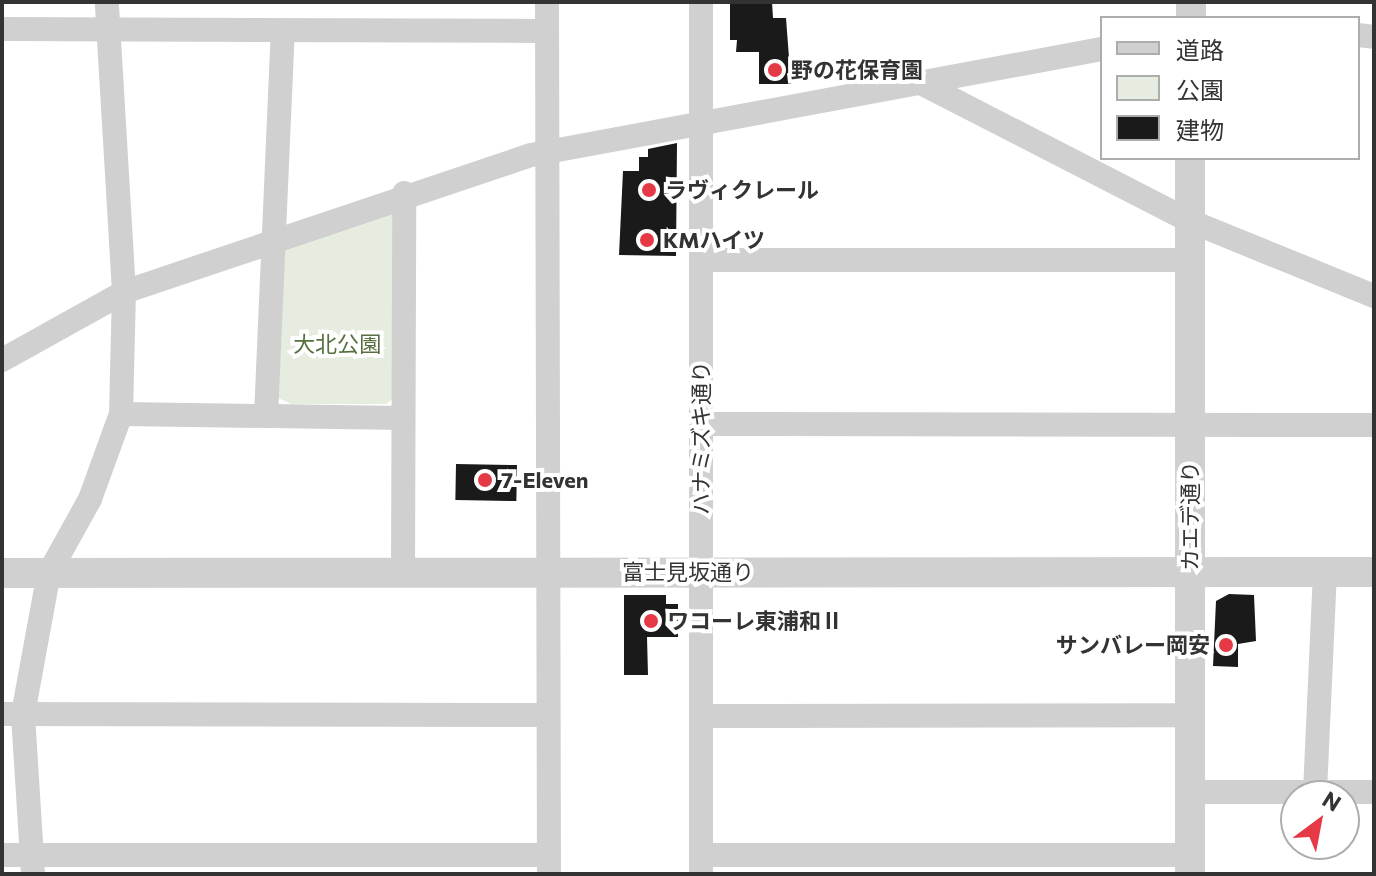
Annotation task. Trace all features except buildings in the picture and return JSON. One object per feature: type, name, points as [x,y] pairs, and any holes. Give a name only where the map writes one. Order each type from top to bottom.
[{"type":"street","points":[[32,865],[13,714],[49,573],[90,499],[121,414],[124,292],[105,31],[107,2]]},
{"type":"street","points":[[2,855],[32,865],[549,865],[547,2]]},
{"type":"street","name":"ハナミズキ通り","points":[[701,2],[701,865]]},
{"type":"street","points":[[2,29],[546,31]]},
{"type":"street","points":[[266,416],[277,238],[283,31]]},
{"type":"street","points":[[2,360],[124,292],[404,193],[549,150],[1100,49]]},
{"type":"street","points":[[919,82],[1190,221],[1374,296]]},
{"type":"street","name":"カエデ通り","points":[[1190,160],[1190,865]]},
{"type":"street","points":[[403,571],[404,193]]},
{"type":"street","points":[[702,260],[1190,260]]},
{"type":"street","points":[[121,414],[403,418]]},
{"type":"street","points":[[701,424],[1374,425]]},
{"type":"street","points":[[1316,780],[1325,572]]},
{"type":"street","name":"富士見坂通り","points":[[2,573],[1374,572]]},
{"type":"street","points":[[13,714],[548,715]]},
{"type":"street","points":[[701,716],[1190,715]]},
{"type":"street","points":[[1190,792],[1280,792]]},
{"type":"street","points":[[701,865],[1190,865]]},
{"type":"green space","name":"大北公園","points":[[393,212],[394,398],[386,404],[291,404],[276,397],[285,248]]},
{"type":"place","name":"野の花保育園","points":[[775,70]]},
{"type":"place","name":"ラヴィクレール","points":[[649,190]]},
{"type":"place","name":"KMハイツ","points":[[647,240]]},
{"type":"place","name":"7-Eleven","points":[[485,480]]},
{"type":"place","name":"ワコーレ東浦和Ⅱ","points":[[651,621]]},
{"type":"place","name":"サンバレー岡安","points":[[1226,645]]}]
